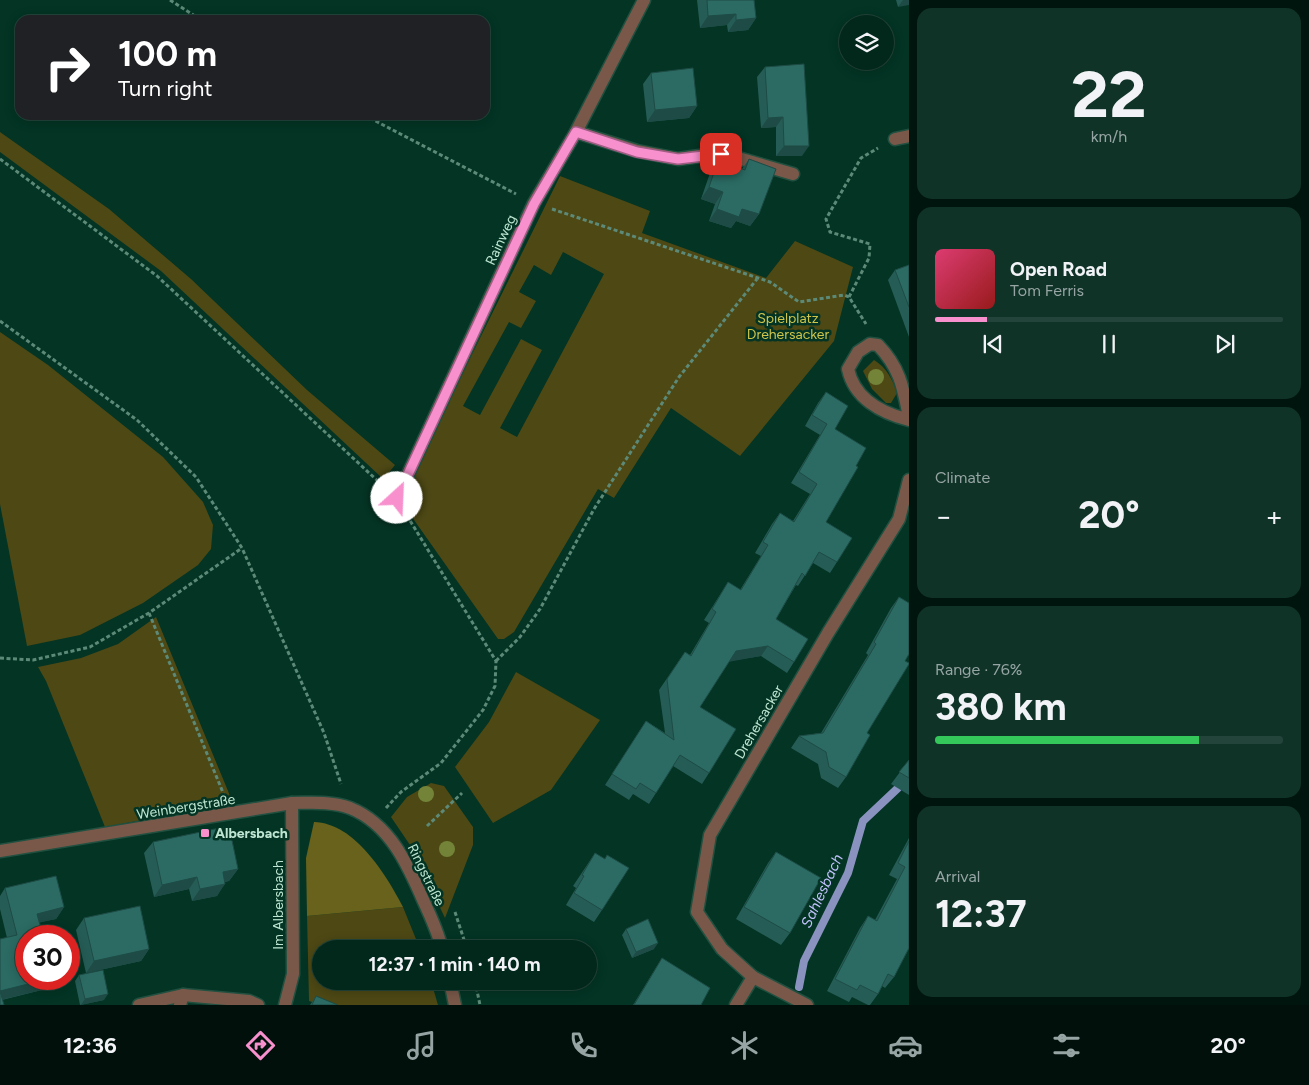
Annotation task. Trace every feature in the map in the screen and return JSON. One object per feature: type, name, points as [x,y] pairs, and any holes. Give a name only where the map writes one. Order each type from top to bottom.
[{"type":"street","name":"Rainweg","points":[[397,498],[534,204],[576,132],[644,0]]},
{"type":"street","points":[[576,132],[637,152],[678,159],[721,154],[793,174]]},
{"type":"street","points":[[894,139],[909,136]]},
{"type":"street","points":[[870,344],[878,345],[892,360],[901,379],[909,418],[890,415],[858,393],[851,381],[848,369],[858,352],[870,344]]},
{"type":"street","name":"Drehersacker","points":[[808,1005],[753,976],[722,949],[697,912],[710,835],[828,633],[899,519],[909,480]]},
{"type":"street","name":"Weinbergstraße","points":[[0,851],[292,804],[322,802],[349,808],[372,821]]},
{"type":"street","name":"Im Albersbach","points":[[285,1005],[293,974],[292,804]]},
{"type":"street","name":"Ringstraße","points":[[372,821],[394,843],[410,868],[438,940]]},
{"type":"street","points":[[736,1005],[753,976]]},
{"type":"street","points":[[452,990],[455,1005]]},
{"type":"street","points":[[139,1005],[182,1000],[249,1001],[258,1005]]},
{"type":"path","points":[[170,0],[193,15]]},
{"type":"path","points":[[374,120],[534,204],[770,282],[799,302],[844,294],[849,297],[878,345]]},
{"type":"path","points":[[849,297],[869,258],[870,244],[830,232],[826,220],[861,158],[894,139]]},
{"type":"path","points":[[0,159],[157,276],[397,498],[496,661],[495,686],[483,710],[441,763],[401,792],[372,821]]},
{"type":"path","points":[[496,661],[520,637],[540,609],[594,509],[679,377],[757,279]]},
{"type":"path","points":[[0,321],[137,420],[196,477],[242,548],[324,734],[349,808]]},
{"type":"path","points":[[0,658],[33,660],[90,647],[149,613],[242,548]]},
{"type":"path","points":[[149,613],[232,814]]},
{"type":"path","points":[[427,826],[462,793]]},
{"type":"path","points":[[455,912],[465,940]]},
{"type":"path","points":[[477,990],[480,1005]]},
{"type":"green space","points":[[0,132],[109,209],[191,279],[307,390],[395,465],[386,476],[381,477],[161,271],[0,152]]},
{"type":"green space","name":"Spielplatz Drehersacker","points":[[560,176],[650,211],[642,233],[766,278],[795,241],[853,267],[834,341],[740,456],[671,408],[614,498],[598,489],[514,632],[504,639],[498,639],[414,520],[405,504],[408,484]],"holes":[[[563,252],[604,274],[517,437],[500,428],[542,350],[521,339],[480,415],[463,406],[509,322],[521,328],[536,301],[519,292],[534,265],[551,275]]]},
{"type":"green space","points":[[0,332],[48,365],[163,457],[203,502],[213,525],[211,549],[198,565],[143,603],[80,635],[27,646],[0,504]]},
{"type":"green space","points":[[874,360],[885,370],[897,393],[891,403],[886,403],[872,389],[863,371]]},
{"type":"green space","points":[[156,617],[233,803],[105,827],[46,681],[38,667],[81,658],[118,644]]},
{"type":"green space","points":[[516,672],[600,720],[551,790],[493,823],[455,767],[489,722]]},
{"type":"green space","points":[[431,783],[444,786],[473,827],[473,845],[445,918],[410,845],[391,817],[407,797]]},
{"type":"green space","points":[[403,907],[416,940],[312,940],[312,990],[434,990],[438,1005],[321,1005],[309,1001],[307,916]]},
{"type":"shaded area","points":[[314,822],[329,825],[343,831],[356,841],[368,853],[388,880],[403,907],[307,916],[306,858]]},
{"type":"building","points":[[707,0],[754,0],[756,18],[736,20],[736,14],[708,16]]},
{"type":"building","points":[[804,64],[809,146],[784,146],[783,117],[768,118],[765,67]]},
{"type":"building","points":[[693,68],[697,106],[655,110],[651,73]]},
{"type":"building","points":[[749,159],[776,169],[759,214],[742,209],[739,217],[717,209],[723,192],[709,187],[718,161],[745,170]]},
{"type":"building","points":[[909,265],[909,307],[895,270]]},
{"type":"building","points":[[826,392],[848,406],[835,429],[866,448],[856,466],[858,467],[826,522],[852,538],[837,562],[819,552],[805,576],[802,573],[776,619],[808,639],[794,662],[768,646],[736,651],[700,707],[736,729],[709,773],[680,755],[656,793],[640,783],[636,789],[612,774],[646,721],[674,740],[667,679],[685,652],[691,656],[716,612],[712,609],[728,582],[741,590],[768,545],[763,542],[780,513],[794,522],[817,484],[799,472],[827,424],[812,415]]},
{"type":"building","points":[[899,597],[909,603],[909,654],[905,661],[909,664],[867,733],[870,735],[846,777],[829,767],[826,752],[799,736],[823,733],[876,644],[874,642]]},
{"type":"building","points":[[909,760],[909,778],[899,772]]},
{"type":"building","points":[[229,826],[238,869],[223,872],[225,884],[200,889],[197,877],[162,885],[153,842]]},
{"type":"building","points":[[909,841],[909,948],[894,977],[888,974],[878,994],[860,985],[857,990],[835,979],[868,916],[877,921],[905,867],[898,863]]},
{"type":"building","points":[[776,852],[821,878],[790,933],[744,907]]},
{"type":"building","points":[[595,853],[605,859],[607,855],[629,868],[602,910],[574,893]]},
{"type":"building","points":[[56,876],[64,907],[37,914],[40,925],[15,925],[15,927],[5,888]]},
{"type":"building","points":[[140,906],[149,949],[94,961],[84,918]]},
{"type":"building","points":[[648,919],[658,943],[636,952],[626,929]]},
{"type":"building","points":[[15,935],[15,987],[0,991],[0,939]]},
{"type":"building","points":[[662,958],[710,988],[701,1005],[634,1005]]},
{"type":"building","points":[[103,970],[108,994],[85,999],[80,975]]},
{"type":"building","points":[[0,991],[4,1005],[0,1005]]},
{"type":"building","points":[[316,996],[338,1005],[312,1005]]},
{"type":"waterway","name":"Sahlesbach","points":[[799,987],[804,961],[848,873],[863,821],[898,788]]},
{"type":"place","name":"Albersbach","points":[[205,833]]},
{"type":"route","points":[[397,498],[534,204],[576,132],[637,152],[678,159],[721,154]]}]
